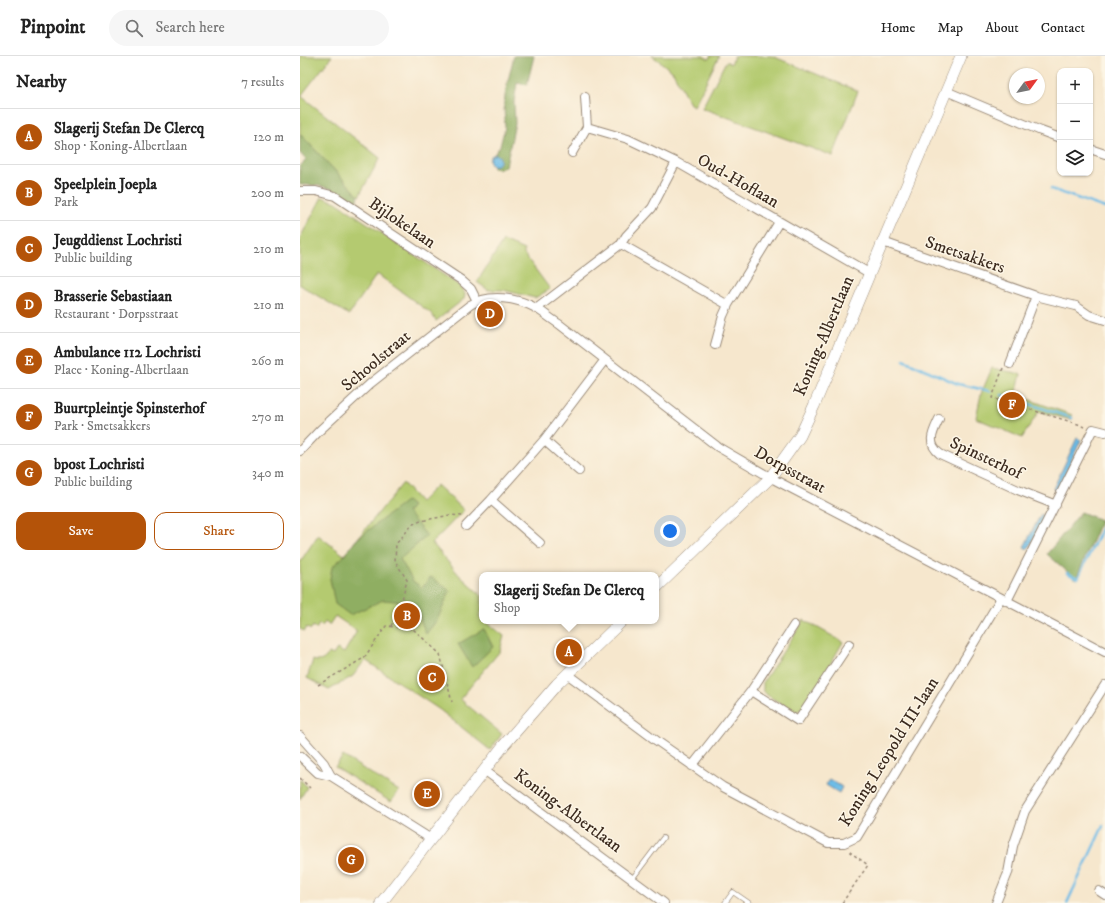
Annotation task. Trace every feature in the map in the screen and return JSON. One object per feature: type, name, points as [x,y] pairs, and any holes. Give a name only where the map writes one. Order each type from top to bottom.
[{"type":"street","name":"Koning-Albertlaan","points":[[659,585],[770,478],[800,436],[961,56]]},
{"type":"street","points":[[946,91],[1041,132],[1057,137]]},
{"type":"street","points":[[572,153],[587,127],[585,97]]},
{"type":"street","name":"Oud-Hoflaan","points":[[587,127],[628,139],[676,162],[869,273]]},
{"type":"street","points":[[1093,150],[1105,154]]},
{"type":"street","points":[[536,309],[621,244],[626,236],[652,208],[676,162]]},
{"type":"street","name":"Bijlokelaan","points":[[300,191],[316,191],[335,196],[461,280],[471,289],[477,301]]},
{"type":"street","points":[[715,345],[723,316],[728,305],[779,222]]},
{"type":"street","name":"Smetsakkers","points":[[883,242],[1036,296],[1076,306],[1089,315],[1105,320]]},
{"type":"street","points":[[621,244],[728,305]]},
{"type":"street","points":[[1010,364],[1036,296]]},
{"type":"street","name":"Dorpsstraat","points":[[477,301],[492,297],[521,302],[536,309],[559,324],[604,361],[718,447],[770,478],[1105,652]]},
{"type":"street","name":"Schoolstraat","points":[[300,451],[320,430],[372,383],[477,301]]},
{"type":"street","points":[[466,526],[492,500],[544,440],[604,361]]},
{"type":"street","name":"Spinsterhof","points":[[939,419],[932,434],[932,446],[940,454],[1018,490],[1056,505]]},
{"type":"street","points":[[1004,600],[1056,505],[1093,429],[1105,432]]},
{"type":"street","points":[[544,440],[579,471]]},
{"type":"street","points":[[492,500],[540,543]]},
{"type":"street","name":"Koning Leopold III-laan","points":[[566,674],[723,787],[828,843],[844,843],[857,837],[1004,600]]},
{"type":"street","points":[[381,903],[504,745],[566,674],[619,624]]},
{"type":"street","points":[[692,766],[751,691],[794,625]]},
{"type":"street","points":[[751,691],[798,721],[849,644]]},
{"type":"street","points":[[996,903],[1008,873],[1013,846],[1025,811],[1105,685]]},
{"type":"street","points":[[300,736],[324,763],[332,776]]},
{"type":"street","points":[[300,756],[318,773],[332,776],[431,840]]},
{"type":"street","name":"Koning-Albertlaan","points":[[484,770],[664,903]]},
{"type":"lane","points":[[632,879],[663,838]]},
{"type":"lane","points":[[724,903],[733,892],[749,903]]},
{"type":"path","points":[[1010,364],[1003,368],[992,398],[1078,424],[1092,431]]},
{"type":"path","points":[[391,627],[402,604],[407,580],[395,561],[396,544],[413,524],[421,521],[450,515],[475,517]]},
{"type":"path","points":[[318,685],[364,658],[386,626],[413,629],[440,654],[452,702]]},
{"type":"path","points":[[300,778],[310,788]]},
{"type":"path","points":[[837,843],[868,865],[842,903]]},
{"type":"green space","points":[[300,56],[332,56],[301,96],[380,158],[359,196],[300,134]]},
{"type":"green space","points":[[514,56],[534,56],[527,85],[517,83],[514,102],[515,123],[506,166],[500,169],[493,168],[491,163],[500,146],[505,127],[504,105],[506,89]]},
{"type":"green space","points":[[652,56],[703,56],[709,59],[710,56],[719,56],[694,106],[690,104],[673,72]]},
{"type":"green space","points":[[734,56],[772,56],[858,91],[833,156],[702,108],[726,61],[731,64]]},
{"type":"green space","points":[[300,134],[359,196],[355,203],[342,194],[329,188],[316,185],[300,185],[300,166],[306,160],[300,153]]},
{"type":"green space","points":[[322,197],[336,202],[460,286],[465,294],[464,299],[436,321],[432,314],[377,274],[349,315],[300,285],[300,238]]},
{"type":"green space","points":[[503,241],[524,250],[524,254],[550,289],[535,298],[503,290],[488,290],[477,282]]},
{"type":"green space","points":[[992,368],[1021,374],[1016,395],[1072,415],[1071,420],[1039,411],[1022,438],[976,418],[981,394]]},
{"type":"green space","points":[[403,483],[420,502],[437,485],[464,510],[432,543],[460,576],[479,593],[479,624],[489,624],[504,636],[500,651],[460,699],[502,734],[490,750],[440,710],[365,660],[353,676],[329,690],[307,678],[313,660],[322,660],[329,653],[333,655],[337,649],[344,653],[357,631],[335,616],[329,625],[325,622],[322,626],[319,624],[316,629],[313,626],[310,630],[307,627],[304,631],[300,629],[300,562],[318,535],[344,555]]},
{"type":"green space","points":[[406,501],[412,506],[407,512],[427,536],[400,559],[413,581],[422,588],[431,577],[450,591],[437,620],[426,634],[417,611],[406,602],[383,600],[350,615],[335,604],[330,579],[332,567],[343,557],[357,539]]},
{"type":"green space","points":[[1081,512],[1101,520],[1076,579],[1047,554]]},
{"type":"green space","points":[[804,620],[843,642],[805,708],[795,712],[767,695],[763,690],[763,682]]},
{"type":"green space","points":[[484,629],[493,647],[472,667],[458,644]]},
{"type":"green space","points":[[343,756],[399,791],[391,802],[335,767]]},
{"type":"green space","points":[[300,779],[307,787],[300,799]]},
{"type":"water","points":[[495,154],[499,156],[501,160],[499,164],[495,166],[491,164],[489,160],[491,156]]},
{"type":"water","points":[[1077,438],[1081,440],[1057,491],[1053,489]]},
{"type":"water","points":[[1041,514],[1045,517],[1028,549],[1024,547]]},
{"type":"water","points":[[829,779],[842,787],[839,793],[826,785]]},
{"type":"waterway","points":[[1051,189],[1105,208]]},
{"type":"waterway","points":[[904,360],[958,384],[990,391]]},
{"type":"waterway","points":[[1002,395],[1072,418]]},
{"type":"waterway","points":[[1067,573],[1078,578],[1105,521]]},
{"type":"waterway","points":[[1067,903],[1103,826]]},
{"type":"place","name":"Brasserie Sebastiaan","points":[[490,314]]},
{"type":"place","name":"Buurtpleintje Spinsterhof","points":[[1012,405]]},
{"type":"place","name":"Speelplein Joepla","points":[[407,616]]},
{"type":"place","name":"Slagerij Stefan De Clercq","points":[[569,652]]},
{"type":"place","name":"Jeugddienst Lochristi","points":[[432,678]]},
{"type":"place","name":"Ambulance 112 Lochristi","points":[[427,794]]},
{"type":"place","name":"bpost Lochristi","points":[[351,860]]}]
